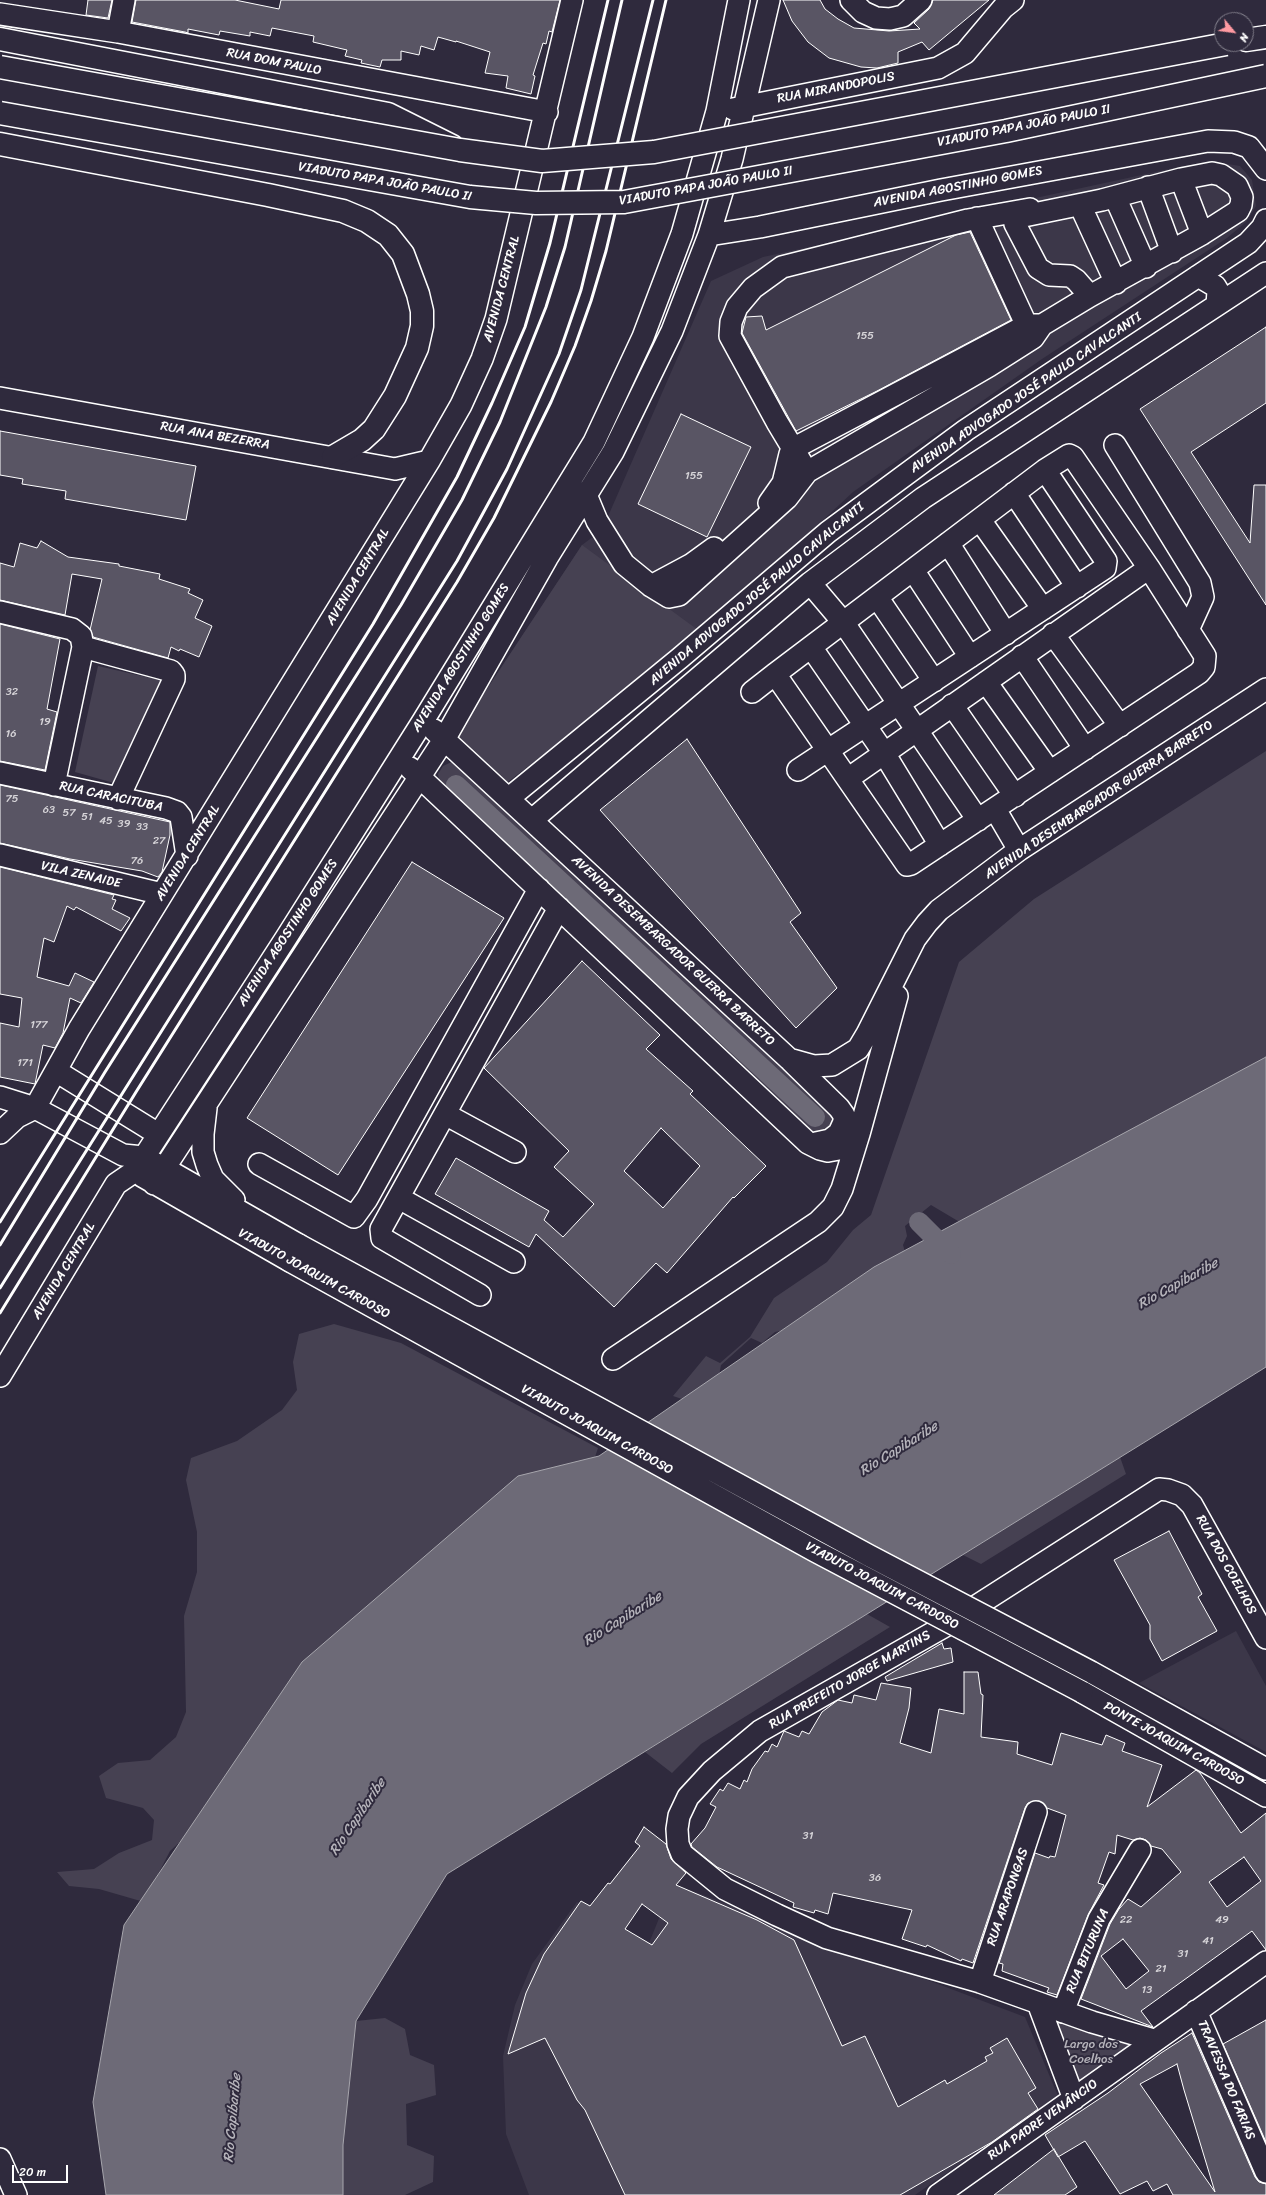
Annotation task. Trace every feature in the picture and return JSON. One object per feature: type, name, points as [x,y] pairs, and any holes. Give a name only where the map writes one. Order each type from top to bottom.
[{"type":"highway","points":[[1254,38],[1266,36]]},
{"type":"highway","points":[[0,39],[388,114],[460,150]]},
{"type":"highway","points":[[0,66],[460,150],[542,161],[654,152],[1214,46]]},
{"type":"highway","name":"VIADUTO PAPA JOÃO PAULO II","points":[[0,113],[470,198],[536,203],[624,202],[1006,131],[1266,76]]},
{"type":"highway","points":[[0,144],[268,195],[343,211],[367,221],[388,235],[403,254],[412,274],[422,311],[422,326],[417,348],[406,376],[384,415],[374,429],[362,440],[333,457]]},
{"type":"street","points":[[118,32],[124,0]]},
{"type":"street","name":"AVENIDA CENTRAL","points":[[35,1108],[79,1029],[429,461],[461,405],[482,359],[496,319],[547,112],[572,0]]},
{"type":"street","points":[[717,111],[739,0]]},
{"type":"street","points":[[745,107],[769,0]]},
{"type":"street","points":[[851,0],[863,12],[876,18],[890,19],[903,16],[921,0]]},
{"type":"street","name":"RUA MIRANDOPOLIS","points":[[717,111],[745,107],[938,68],[955,60],[965,53],[1003,8],[1013,0]]},
{"type":"street","name":"RUA DOM PAULO","points":[[0,14],[23,9],[118,32],[547,112]]},
{"type":"street","name":"AVENIDA AGOSTINHO GOMES","points":[[159,1176],[445,738],[547,558],[587,497],[630,419],[672,331],[709,235],[732,159],[745,107]]},
{"type":"street","name":"AVENIDA AGOSTINHO GOMES","points":[[134,1161],[158,1134],[400,758],[594,442],[643,336],[682,234],[717,111]]},
{"type":"street","name":"AVENIDA AGOSTINHO GOMES","points":[[709,235],[760,227],[941,190],[1208,141],[1234,142],[1249,147],[1266,169]]},
{"type":"street","points":[[568,485],[587,497],[597,521],[624,564],[651,586],[668,597],[680,595],[787,498],[807,472],[839,452],[904,416],[985,358],[1090,296],[1146,267],[1202,234],[1238,210],[1241,205],[1242,197],[1237,186],[1221,174],[1212,173],[1148,187],[1115,197],[1076,206],[1018,217],[1015,224],[1038,268],[1049,275],[1070,276],[1076,280],[1090,296]]},
{"type":"street","points":[[1181,179],[1202,234]]},
{"type":"street","points":[[1148,187],[1172,252]]},
{"type":"street","points":[[1115,197],[1146,267]]},
{"type":"street","points":[[807,472],[776,422],[730,336],[731,322],[737,307],[753,288],[782,267],[977,218],[1053,205],[1076,206]]},
{"type":"street","points":[[1076,206],[1116,283]]},
{"type":"street","points":[[977,218],[1034,330]]},
{"type":"street","name":"AVENIDA ADVOGADO JOSÉ PAULO CAVALCANTI","points":[[509,798],[680,658],[828,532],[966,430],[1248,243],[1262,228],[1266,220]]},
{"type":"street","name":"AVENIDA ADVOGADO JOSÉ PAULO CAVALCANTI","points":[[532,820],[810,583],[923,498],[1266,273]]},
{"type":"street","points":[[1198,276],[1215,286],[1218,291],[1217,305]]},
{"type":"street","points":[[651,586],[692,564],[737,531],[770,502],[783,483],[790,454],[800,445],[894,395],[985,358]]},
{"type":"street","points":[[894,395],[904,416]]},
{"type":"street","name":"RUA ANA BEZERRA","points":[[0,398],[395,469],[429,461]]},
{"type":"street","points":[[826,431],[839,452]]},
{"type":"street","points":[[1115,445],[1200,583],[1203,597],[1188,630]]},
{"type":"street","points":[[752,692],[775,674],[948,543],[980,520],[1014,493],[1045,470],[1069,455],[1073,457],[1149,568],[1205,656],[1204,667],[1200,673],[940,845],[911,864],[907,865],[849,778],[775,674]]},
{"type":"street","points":[[798,770],[1105,568],[1106,561],[1045,470]]},
{"type":"street","points":[[1014,493],[1077,587]]},
{"type":"street","points":[[980,520],[1043,609]]},
{"type":"street","points":[[948,543],[1006,634]]},
{"type":"street","points":[[849,778],[1149,568]]},
{"type":"street","points":[[913,570],[970,657]]},
{"type":"street","points":[[810,583],[844,622],[917,730],[1019,850]]},
{"type":"street","points":[[877,597],[934,680]]},
{"type":"street","points":[[0,612],[72,629],[81,636],[83,647],[54,785]]},
{"type":"street","points":[[1053,634],[1120,726]]},
{"type":"street","points":[[83,647],[171,672],[174,675],[174,679],[118,799]]},
{"type":"street","points":[[811,647],[866,726],[940,845]]},
{"type":"street","points":[[1022,656],[1085,749]]},
{"type":"street","points":[[986,682],[1050,772]]},
{"type":"street","name":"AVENIDA DESEMBARGADOR GUERRA BARRETO","points":[[423,721],[445,738],[789,1059],[814,1066],[832,1065],[858,1049],[908,954],[927,923],[939,910],[1019,850],[1266,689]]},
{"type":"street","points":[[952,705],[1014,796]]},
{"type":"street","points":[[400,758],[808,1143],[820,1150],[834,1150],[839,1149],[859,1134]]},
{"type":"street","name":"RUA CARACITUBA","points":[[0,773],[166,808],[177,812],[181,817],[187,856]]},
{"type":"street","name":"VILA ZENAIDE","points":[[0,855],[162,894]]},
{"type":"street","points":[[259,1164],[354,1217],[368,1199],[539,889]]},
{"type":"street","points":[[480,1295],[382,1238],[381,1229],[559,908]]},
{"type":"street","name":"AVENIDA DESEMBARGADOR GUERRA BARRETO","points":[[613,1359],[818,1222],[833,1207],[839,1195],[859,1134],[908,954]]},
{"type":"street","points":[[789,1059],[839,1108],[844,1115],[844,1122],[839,1133],[830,1140],[821,1143],[808,1143]]},
{"type":"street","points":[[56,1071],[158,1134]]},
{"type":"street","name":"VIADUTO JOAQUIM CARDOSO","points":[[0,1097],[35,1108],[134,1161],[815,1551],[1082,1692]]},
{"type":"street","points":[[207,1104],[203,1152],[213,1179],[236,1203],[266,1225]]},
{"type":"street","points":[[0,1133],[17,1117],[35,1108]]},
{"type":"street","points":[[445,1114],[515,1152]]},
{"type":"street","name":"AVENIDA CENTRAL","points":[[0,1376],[116,1184],[134,1161]]},
{"type":"street","name":"VIADUTO JOAQUIM CARDOSO","points":[[159,1176],[266,1225],[295,1253],[1091,1672]]},
{"type":"street","points":[[398,1198],[514,1262]]},
{"type":"street","name":"RUA PREFEITO JORGE MARTINS","points":[[980,1982],[827,1938],[725,1889],[704,1874],[682,1854],[678,1844],[677,1829],[679,1816],[688,1796],[712,1771],[760,1731],[945,1626],[1159,1489],[1168,1490],[1182,1496]]},
{"type":"street","name":"RUA DOS COELHOS","points":[[1182,1496],[1192,1505],[1266,1638]]},
{"type":"street","name":"PONTE JOAQUIM CARDOSO","points":[[1091,1672],[1266,1769]]},
{"type":"street","name":"PONTE JOAQUIM CARDOSO","points":[[1082,1692],[1266,1796]]},
{"type":"street","name":"RUA ARAPONGAS","points":[[980,1982],[1036,1812]]},
{"type":"street","name":"RUA BITURUNA","points":[[1063,2012],[1099,1919],[1140,1850]]},
{"type":"street","name":"RUA PADRE VENÂNCIO","points":[[938,2195],[1154,2040],[1266,1962]]},
{"type":"street","points":[[980,1982],[1063,2012],[1154,2040]]},
{"type":"street","points":[[1038,2003],[1074,2098]]},
{"type":"street","name":"TRAVESSA DO FARIAS","points":[[1196,2011],[1266,2172]]},
{"type":"street","points":[[0,2159],[16,2195]]},
{"type":"shaded area","points":[[1216,162],[1240,166],[1252,180],[1256,206],[1246,222],[1227,238],[1042,359],[853,492],[702,633],[505,784],[454,739],[582,545],[602,530],[711,281],[763,257],[1183,166]]},
{"type":"shaded area","points":[[1236,1631],[1266,1686],[1266,1752],[1139,1683]]},
{"type":"shaded area","points":[[682,1887],[1025,2017],[1058,2096],[915,2195],[529,2195],[506,2134],[503,2056],[515,2005],[532,1964],[577,1902],[649,1943],[662,1911]]},
{"type":"green space","points":[[582,545],[702,633],[505,784],[454,739]]},
{"type":"green space","points":[[98,666],[164,681],[114,783],[75,772]]},
{"type":"green space","points":[[1266,751],[1266,1076],[968,1227],[931,1205],[905,1226],[907,1236],[903,1245],[906,1255],[795,1328],[775,1332],[762,1343],[751,1338],[721,1365],[718,1381],[688,1401],[673,1396],[706,1356],[720,1363],[750,1337],[774,1298],[827,1262],[853,1230],[871,1215],[959,962],[1034,899]]},
{"type":"green space","points":[[458,759],[831,1105],[835,1118],[833,1126],[822,1133],[810,1136],[441,790],[438,774],[443,766]]},
{"type":"green space","points":[[334,1324],[401,1343],[598,1448],[593,1463],[170,1851],[144,1902],[99,1889],[69,1886],[57,1872],[94,1869],[119,1853],[152,1840],[154,1820],[143,1808],[106,1798],[99,1776],[118,1763],[150,1760],[176,1737],[186,1712],[184,1616],[197,1572],[197,1532],[186,1480],[191,1458],[237,1441],[282,1410],[297,1390],[293,1362],[299,1334]]},
{"type":"green space","points":[[1120,1457],[1126,1474],[981,1564],[963,1555]]},
{"type":"green space","points":[[867,1614],[890,1627],[701,1744],[672,1773],[645,1752]]},
{"type":"green space","name":"Largo dos Coelhos","points":[[1043,2012],[1129,2037],[1143,2050],[1079,2095]]},
{"type":"green space","points":[[385,2018],[405,2029],[410,2055],[434,2065],[436,2095],[406,2104],[407,2145],[434,2156],[433,2182],[405,2195],[343,2195],[343,2145],[356,2021]]},
{"type":"water","name":"Rio Capibaribe","points":[[1266,1057],[1266,1367],[447,1874],[356,2021],[343,2145],[343,2195],[106,2195],[93,2102],[124,1925],[302,1662],[518,1476],[599,1456],[874,1267]]},
{"type":"building","points":[[88,0],[112,0],[108,18],[86,15]]},
{"type":"building","points":[[136,0],[235,0],[279,9],[281,0],[560,0],[552,32],[549,31],[546,44],[543,43],[533,75],[535,76],[531,94],[506,88],[508,76],[485,73],[490,52],[456,41],[438,37],[434,50],[421,46],[419,55],[401,51],[401,60],[382,60],[380,67],[361,63],[362,60],[345,56],[347,50],[313,42],[314,36],[272,28],[270,36],[250,32],[250,36],[220,31],[219,35],[188,29],[188,33],[132,22]]},
{"type":"building","points":[[783,0],[820,0],[825,9],[838,19],[854,28],[889,31],[920,29],[914,23],[929,9],[933,0],[989,0],[929,50],[922,42],[898,52],[898,63],[877,68],[861,67],[829,58],[808,42],[792,21]]},
{"type":"building","points":[[970,232],[1011,320],[877,391],[796,431],[742,333],[746,317],[762,316],[766,330],[956,235]]},
{"type":"building","points":[[1266,327],[1266,403],[1191,452],[1250,543],[1254,485],[1266,485],[1266,605],[1140,409]]},
{"type":"building","points":[[681,414],[751,447],[707,537],[638,504]]},
{"type":"building","points":[[0,431],[196,466],[186,520],[65,499],[66,491],[22,484],[23,479],[0,475]]},
{"type":"building","points":[[41,541],[68,557],[119,564],[119,566],[160,574],[159,579],[190,589],[188,593],[203,600],[195,618],[212,626],[199,657],[171,647],[168,658],[93,637],[90,630],[102,579],[72,574],[65,615],[0,600],[0,563],[14,567],[20,543],[37,548]]},
{"type":"building","points":[[0,624],[60,639],[47,709],[57,712],[45,770],[0,761]]},
{"type":"building","points":[[687,739],[801,913],[790,922],[837,988],[796,1028],[600,810]]},
{"type":"building","points":[[0,785],[170,822],[170,835],[162,872],[158,877],[142,871],[70,859],[0,843]]},
{"type":"building","points":[[412,862],[504,918],[338,1175],[247,1118]]},
{"type":"building","points":[[0,867],[114,895],[112,899],[116,900],[112,909],[130,918],[121,931],[76,907],[74,910],[67,906],[54,942],[44,938],[37,977],[69,986],[75,973],[94,982],[81,1003],[70,998],[63,1033],[55,1048],[43,1045],[35,1084],[0,1077],[0,1023],[19,1027],[22,998],[0,994]]},
{"type":"building","points":[[582,961],[660,1035],[646,1049],[693,1091],[690,1094],[766,1166],[734,1198],[733,1197],[667,1273],[656,1263],[614,1307],[536,1234],[529,1247],[435,1194],[456,1158],[549,1211],[544,1220],[563,1237],[594,1204],[554,1167],[569,1151],[484,1068]],"holes":[[[661,1128],[700,1166],[663,1208],[624,1171]]]},
{"type":"building","points":[[1169,1531],[1202,1594],[1198,1597],[1217,1631],[1162,1661],[1150,1639],[1150,1625],[1114,1560]]},
{"type":"building","points":[[942,1643],[944,1649],[951,1648],[953,1662],[887,1681],[885,1677]]},
{"type":"building","points":[[964,1672],[978,1672],[981,1694],[983,1695],[981,1737],[1018,1742],[1017,1754],[1052,1765],[1061,1733],[1102,1745],[1106,1735],[1125,1743],[1122,1751],[1162,1765],[1147,1807],[1196,1770],[1200,1773],[1241,1833],[1266,1813],[1266,1950],[1252,1931],[1141,2011],[1153,2027],[1081,1999],[1110,1924],[1119,1909],[1128,1899],[1141,1907],[1181,1872],[1162,1849],[1151,1846],[1146,1840],[1140,1838],[1133,1840],[1117,1835],[1115,1854],[1109,1852],[1098,1883],[1104,1885],[1088,1915],[1057,1995],[1047,1992],[1049,1988],[1002,1971],[1003,1964],[999,1963],[1035,1853],[1049,1858],[1050,1856],[1055,1857],[1066,1815],[1047,1808],[1039,1801],[1028,1803],[1025,1808],[973,1963],[962,1959],[961,1961],[927,1945],[926,1947],[902,1939],[912,1910],[833,1893],[828,1914],[815,1910],[814,1913],[793,1907],[794,1903],[717,1867],[692,1847],[691,1844],[705,1828],[716,1807],[710,1804],[720,1789],[723,1791],[728,1783],[740,1789],[744,1780],[747,1782],[752,1769],[765,1751],[768,1752],[772,1744],[777,1747],[784,1731],[799,1737],[802,1731],[809,1734],[822,1712],[838,1700],[852,1703],[854,1695],[876,1700],[881,1683],[911,1688],[909,1708],[900,1743],[931,1753],[939,1709],[964,1714]],"holes":[[[1244,1857],[1261,1881],[1227,1907],[1209,1882]],[[1123,1939],[1149,1971],[1126,1989],[1101,1956]]]},
{"type":"building","points":[[644,1827],[666,1844],[671,1859],[686,1873],[676,1885],[757,1920],[794,1940],[842,2046],[865,2036],[898,2107],[945,2080],[947,2084],[987,2061],[985,2057],[993,2053],[990,2048],[1007,2038],[1036,2088],[1028,2093],[1038,2109],[992,2142],[900,2195],[625,2195],[585,2110],[577,2100],[545,2038],[508,2054],[526,1993],[544,1954],[581,1901],[590,1906],[608,1883],[610,1884],[640,1846],[635,1842]],"holes":[[[642,1904],[668,1923],[652,1945],[625,1929]]]},
{"type":"building","points":[[1266,2020],[1266,2142],[1223,2044]]},
{"type":"building","points":[[1192,2033],[1255,2177],[1259,2182],[1266,2184],[1266,2195],[1173,2195],[1167,2184],[1153,2191],[1147,2181],[1120,2194],[1085,2141],[1058,2157],[1045,2135],[1108,2093],[1161,2053]],"holes":[[[1177,2064],[1215,2192],[1140,2084]]]},
{"type":"building","points":[[1054,2149],[1077,2187],[1065,2195],[994,2195]]},
{"type":"waterway","points":[[456,785],[815,1117]]},
{"type":"waterway","points":[[919,1222],[951,1254]]},
{"type":"railway","points":[[0,1222],[373,624],[457,477],[492,403],[525,327],[550,243],[608,0]]},
{"type":"railway","points":[[0,1245],[105,1072],[401,605],[462,500],[500,422],[546,307],[565,247],[622,0]]},
{"type":"railway","points":[[0,1288],[457,561],[507,469],[559,354],[581,290],[653,0]]},
{"type":"railway","points":[[0,1313],[136,1092],[457,582],[494,518],[551,402],[575,346],[591,301],[606,251],[666,0]]}]
